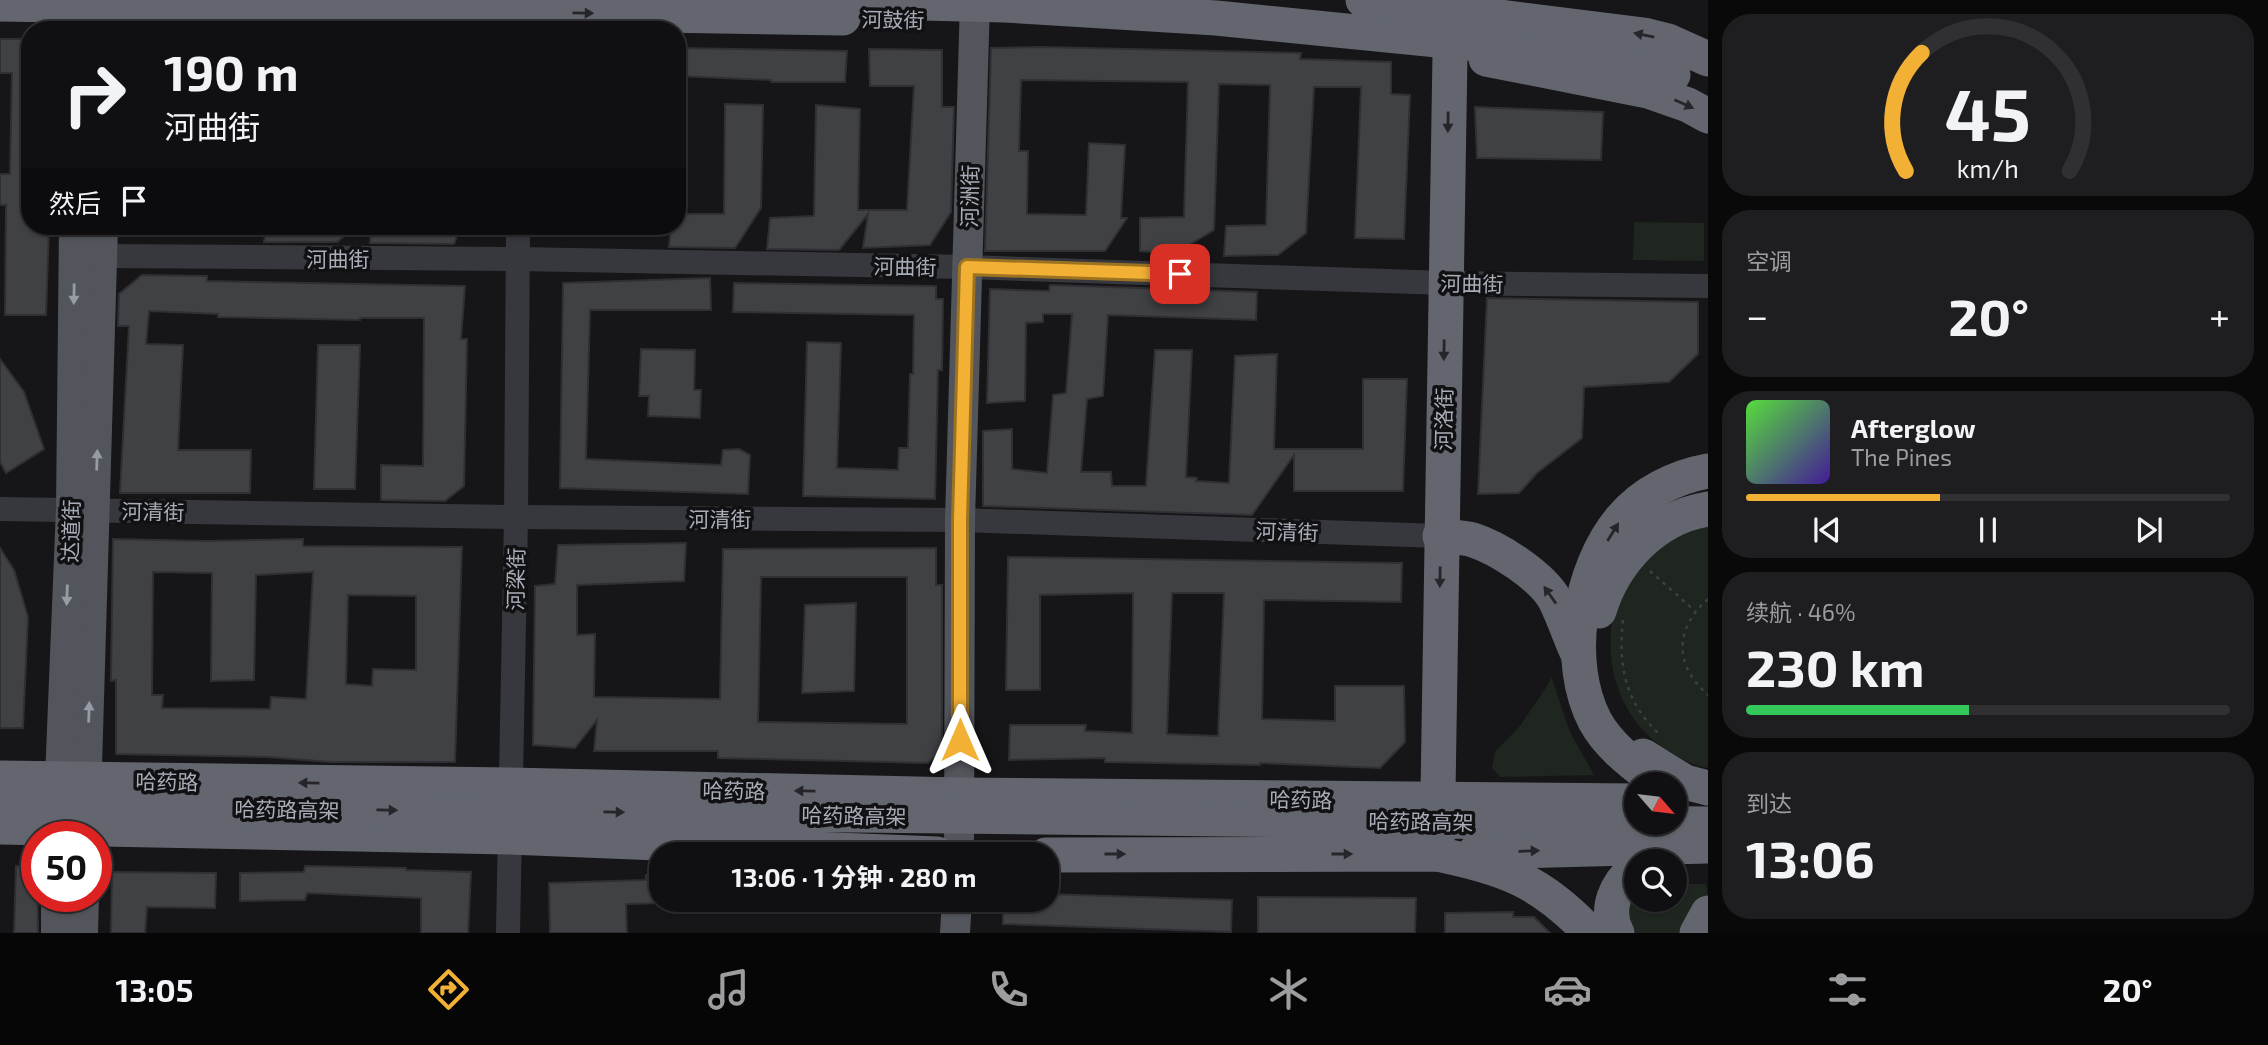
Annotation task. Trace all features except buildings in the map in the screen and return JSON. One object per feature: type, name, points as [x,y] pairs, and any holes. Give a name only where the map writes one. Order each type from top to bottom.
[{"type":"highway","points":[[796,0],[1216,18],[1548,51],[1623,63],[1673,75],[1708,88]]},
{"type":"highway","points":[[984,9],[1071,0]]},
{"type":"highway","points":[[1363,0],[1644,34],[1668,41],[1708,59]]},
{"type":"highway","name":"河洛街","points":[[1437,854],[1440,536],[1450,54],[1457,0]]},
{"type":"highway","points":[[1497,60],[1506,0]]},
{"type":"highway","name":"河鼓街","points":[[0,4],[91,12],[516,14],[984,9],[1497,60],[1648,91],[1688,105],[1708,116]]},
{"type":"highway","points":[[1643,772],[1624,757],[1595,721],[1584,688],[1579,657],[1587,583],[1599,555],[1621,519],[1651,492],[1682,478],[1708,471]]},
{"type":"highway","points":[[1696,813],[1685,782],[1644,758],[1616,729],[1602,706],[1592,650],[1599,609],[1611,580],[1650,532],[1689,512],[1708,509]]},
{"type":"highway","points":[[1440,536],[1472,540],[1494,549],[1513,560],[1540,582],[1554,598],[1579,657]]},
{"type":"highway","name":"哈药路","points":[[0,778],[960,794],[1437,793],[1624,801]]},
{"type":"highway","name":"哈药路高架","points":[[0,806],[1696,813]]},
{"type":"highway","points":[[1059,855],[1437,854],[1696,813]]},
{"type":"highway","points":[[1658,849],[1696,813]]},
{"type":"highway","points":[[0,827],[21,828]]},
{"type":"highway","points":[[112,832],[509,837],[649,843]]},
{"type":"highway","points":[[1437,854],[1490,866],[1525,880],[1557,901],[1590,933]]},
{"type":"highway","points":[[1617,933],[1611,919],[1611,906],[1624,880]]},
{"type":"highway","points":[[1697,933],[1708,913]]},
{"type":"main road","name":"河洲街","points":[[960,842],[960,520],[967,267],[984,9]]},
{"type":"main road","name":"达道街","points":[[74,235],[83,509]]},
{"type":"main road","points":[[71,821],[83,509],[103,235]]},
{"type":"main road","points":[[56,912],[56,933]]},
{"type":"main road","points":[[83,933],[84,912]]},
{"type":"main road","points":[[955,933],[956,912]]},
{"type":"street","name":"河梁街","points":[[508,933],[518,235]]},
{"type":"street","name":"河曲街","points":[[102,256],[518,259],[967,267],[1446,283],[1708,286]]},
{"type":"street","name":"河清街","points":[[0,509],[960,520],[1440,536]]},
{"type":"path","points":[[1649,569],[1695,611]]},
{"type":"path","points":[[1708,599],[1695,611],[1686,627],[1682,646],[1685,665],[1694,682],[1708,695]]},
{"type":"path","points":[[1624,619],[1620,646],[1623,674],[1633,700],[1648,723],[1668,743]]},
{"type":"shaded area","points":[[1634,222],[1704,223],[1704,261],[1633,260]]},
{"type":"shaded area","points":[[1708,521],[1708,768],[1690,763],[1674,754],[1651,738],[1633,717],[1620,693],[1612,666],[1611,639],[1615,611],[1624,585],[1640,561],[1663,541]]},
{"type":"shaded area","points":[[1551,676],[1570,732],[1594,775],[1500,777],[1492,768],[1495,752],[1520,726]]},
{"type":"shaded area","points":[[1687,884],[1706,884],[1708,895],[1685,933],[1630,933],[1627,912],[1687,912]]},
{"type":"route","points":[[960,740],[960,520],[967,267],[1180,274]]}]
